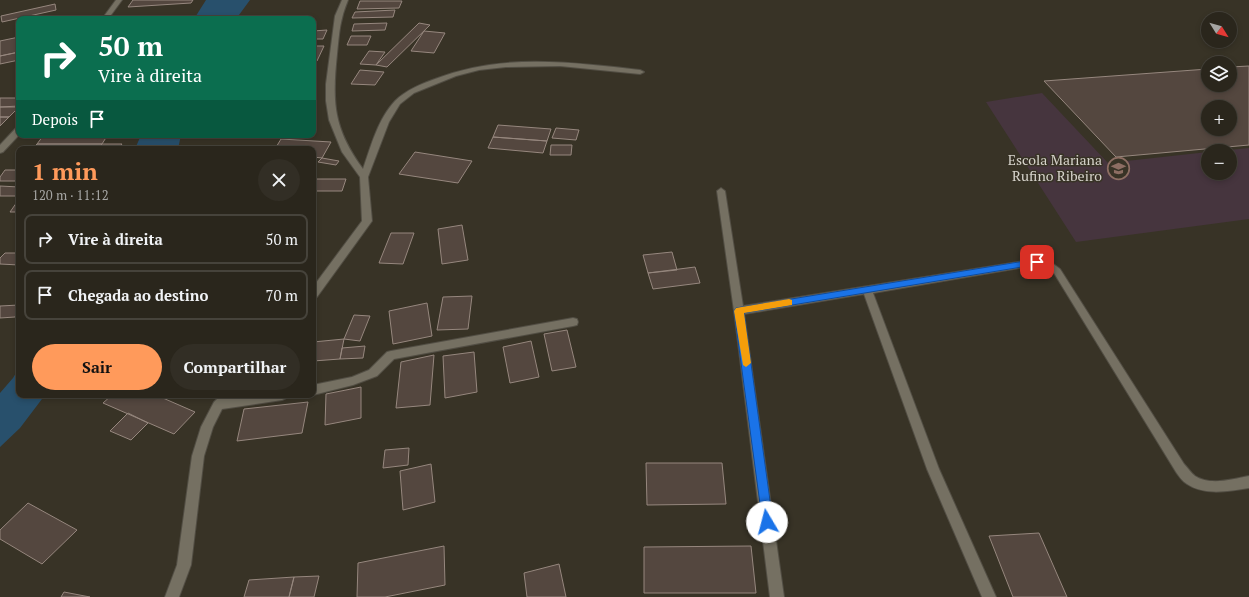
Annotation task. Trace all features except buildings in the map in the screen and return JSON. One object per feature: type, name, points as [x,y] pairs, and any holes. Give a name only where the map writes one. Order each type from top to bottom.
[{"type":"street","points":[[316,290],[367,222],[366,188],[364,178],[346,152],[333,120],[330,101],[330,84],[338,16],[345,0]]},
{"type":"street","points":[[107,16],[116,1]]},
{"type":"street","points":[[364,178],[388,115],[406,95],[443,77],[481,67],[530,64],[585,65],[640,72]]},
{"type":"street","points":[[0,150],[16,133]]},
{"type":"street","points":[[721,191],[739,311],[777,597]]},
{"type":"street","points":[[739,311],[1037,262],[1049,265],[1058,271],[1180,468],[1192,481],[1210,486],[1224,486],[1249,482]]},
{"type":"street","points":[[867,289],[933,469],[989,597]]},
{"type":"street","points":[[316,389],[353,381],[373,373],[391,355],[572,322]]},
{"type":"street","points":[[172,597],[184,565],[198,456],[208,427],[218,405],[225,398]]},
{"type":"street","points":[[218,405],[263,398]]},
{"type":"shaded area","name":"Escola Mariana Rufino Ribeiro","points":[[1042,93],[1108,163],[1201,153],[1201,180],[1237,180],[1237,149],[1249,148],[1249,219],[1076,242],[986,102]]},
{"type":"water","points":[[206,0],[250,0],[238,16],[196,16]]},
{"type":"water","points":[[140,138],[180,138],[179,146],[136,146]]},
{"type":"water","points":[[16,373],[16,398],[43,398],[20,428],[0,447],[0,393]]},
{"type":"slow traffic","points":[[746,363],[739,311],[789,302]]},
{"type":"place","name":"Escola Mariana Rufino Ribeiro","points":[[1118,168]]},
{"type":"route","points":[[767,522],[739,311],[1037,262]]}]
